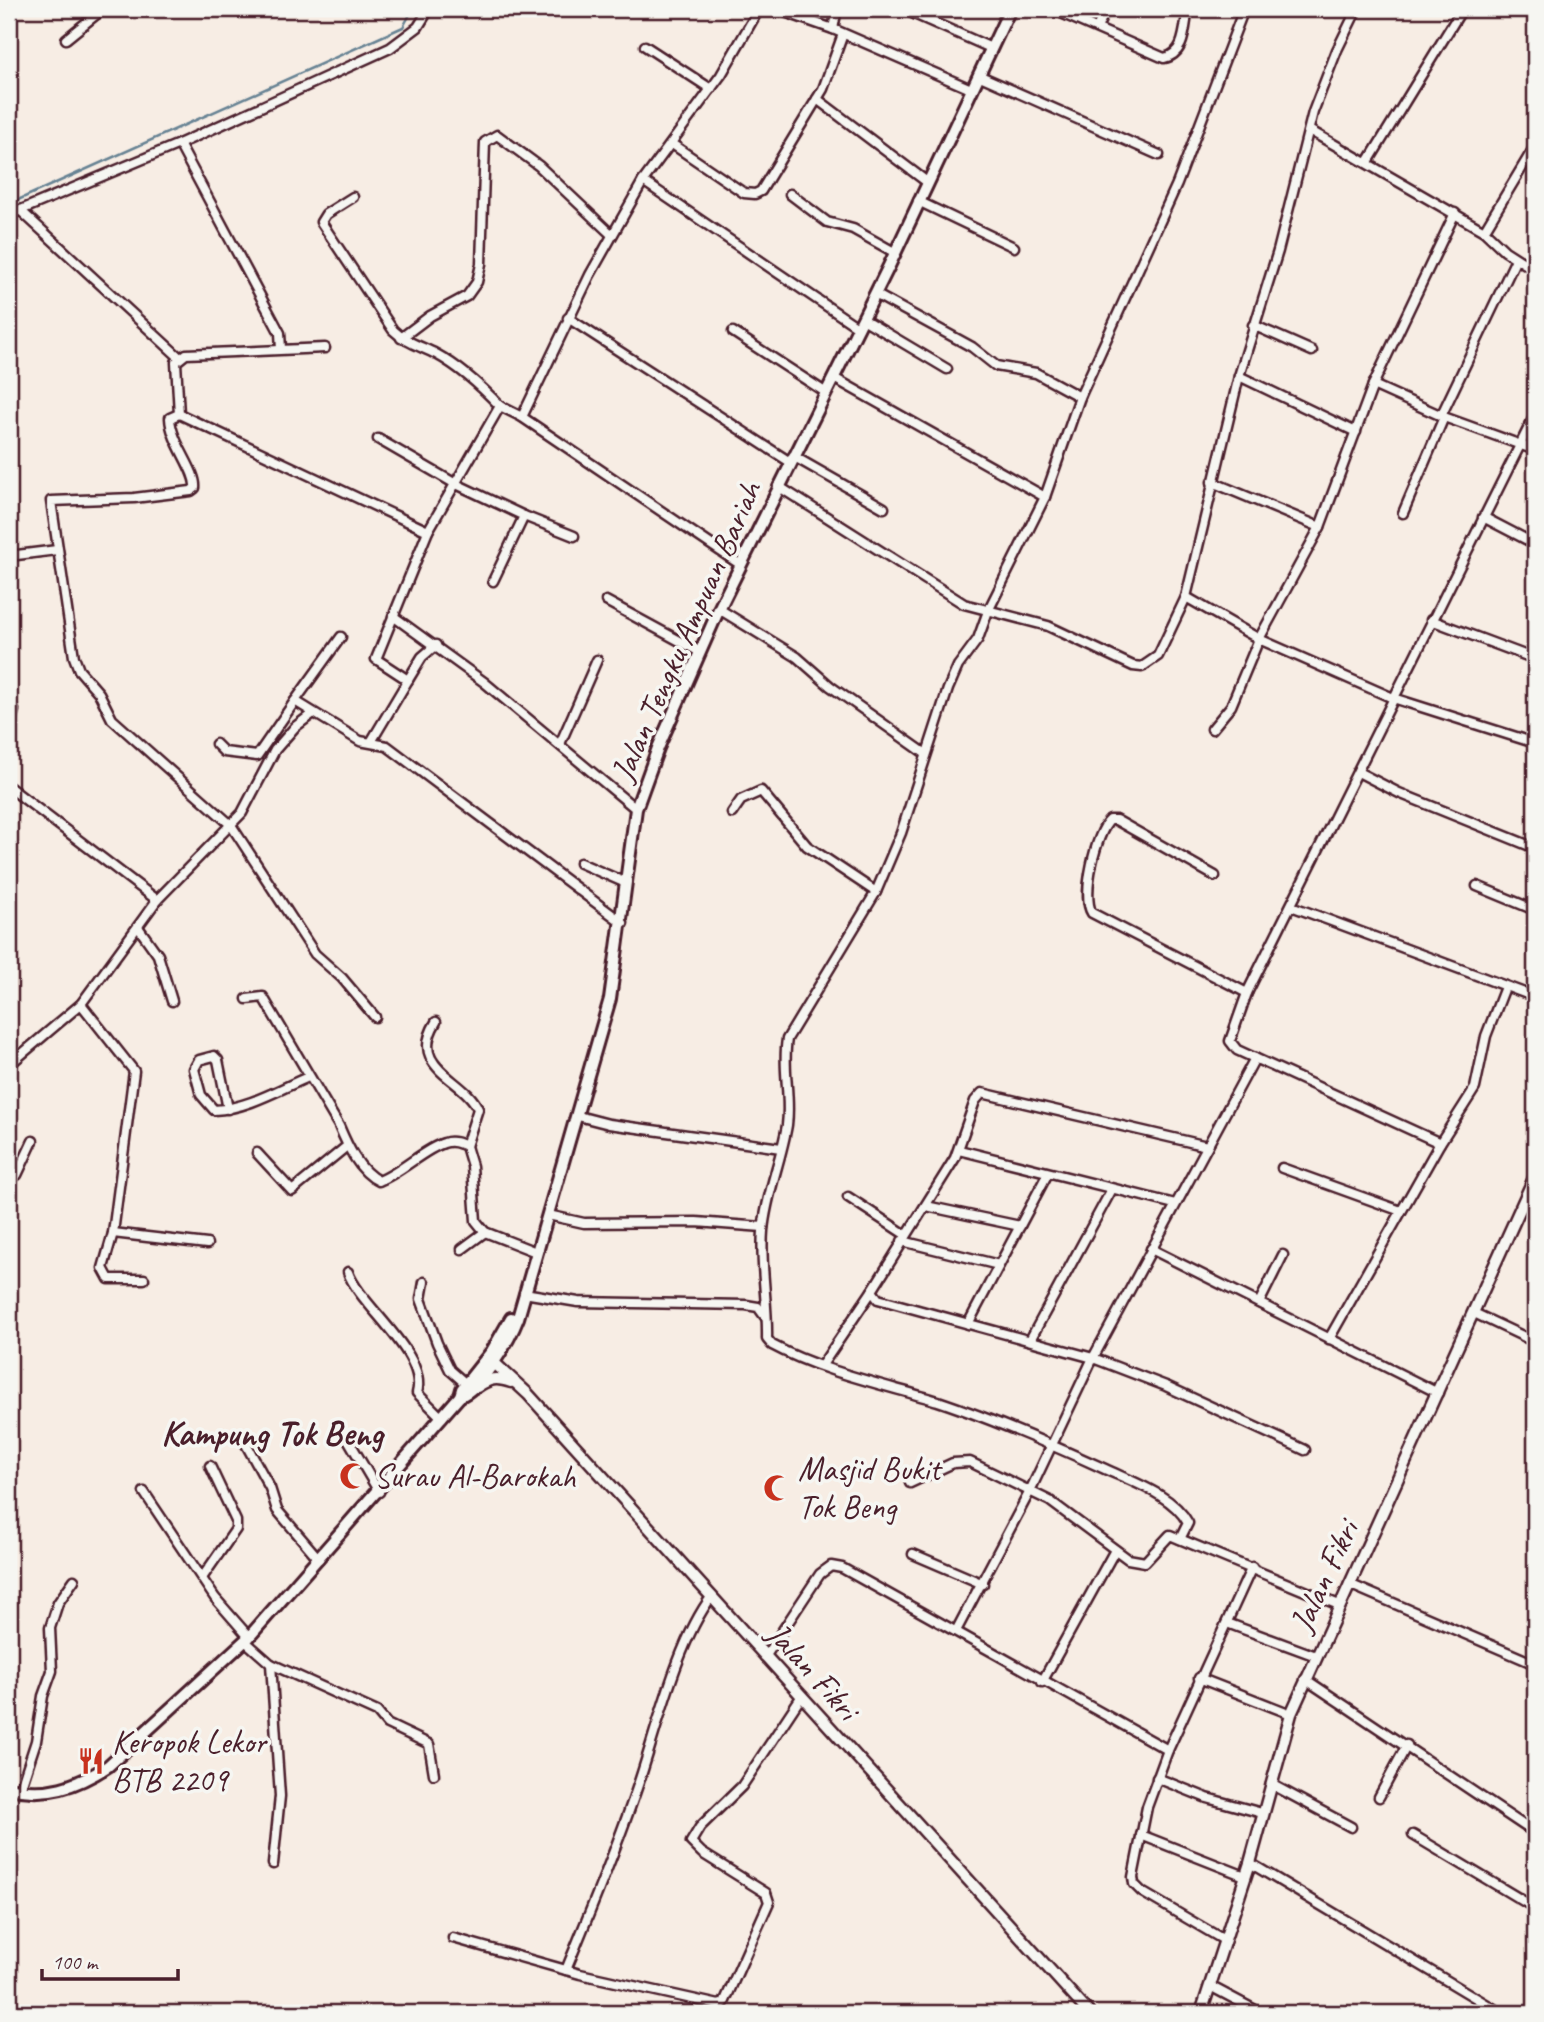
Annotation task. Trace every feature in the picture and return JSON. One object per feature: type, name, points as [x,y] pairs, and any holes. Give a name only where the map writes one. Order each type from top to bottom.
[{"type":"main road","name":"Jalan Tengku Ampuan Bariah","points":[[14,1789],[51,1791],[70,1787],[99,1772],[247,1639],[379,1492],[465,1391],[515,1325],[610,999],[623,923],[636,809],[661,739],[778,485],[876,294],[1010,9]]},
{"type":"street","points":[[65,39],[103,9]]},
{"type":"street","points":[[9,215],[179,144],[390,48],[418,27],[428,9]]},
{"type":"street","points":[[522,417],[568,318],[643,181],[712,89],[759,9]]},
{"type":"street","points":[[776,9],[833,29],[971,89]]},
{"type":"street","points":[[833,29],[837,9]]},
{"type":"street","points":[[904,9],[991,48]]},
{"type":"street","points":[[1052,9],[1164,58],[1171,57],[1180,48],[1188,9]]},
{"type":"street","points":[[1097,28],[1106,9]]},
{"type":"street","points":[[1180,1539],[1188,1523],[1182,1512],[1148,1489],[1050,1444],[958,1408],[822,1365],[772,1345],[767,1339],[768,1293],[762,1254],[763,1227],[787,1125],[783,1060],[787,1039],[876,892],[901,833],[947,689],[958,666],[978,639],[988,611],[1045,497],[1080,397],[1177,184],[1244,9]]},
{"type":"street","points":[[778,485],[964,604],[1048,626],[1133,666],[1142,667],[1158,656],[1186,597],[1212,482],[1253,325],[1278,251],[1309,130],[1325,78],[1357,9]]},
{"type":"street","points":[[1368,162],[1462,9]]},
{"type":"street","points":[[672,144],[744,192],[755,194],[761,191],[827,80],[843,34]]},
{"type":"street","points":[[645,46],[712,89]]},
{"type":"street","points":[[978,75],[1158,155]]},
{"type":"street","points":[[817,99],[927,182]]},
{"type":"street","points":[[1309,130],[1455,213],[1484,231],[1516,259],[1535,270]]},
{"type":"street","points":[[401,338],[430,316],[467,296],[477,282],[481,264],[485,142],[491,136],[497,135],[539,166],[612,235]]},
{"type":"street","points":[[179,144],[280,333],[281,349]]},
{"type":"street","points":[[1484,231],[1535,146]]},
{"type":"street","points":[[643,181],[861,324],[947,369]]},
{"type":"street","points":[[790,194],[827,222],[853,229],[894,252]]},
{"type":"street","points":[[353,197],[326,214],[321,222],[401,338],[437,354],[463,371],[500,406],[522,417],[741,565]]},
{"type":"street","points":[[918,201],[1014,247]]},
{"type":"street","points":[[20,210],[179,357]]},
{"type":"street","points":[[1212,729],[1231,706],[1259,639],[1320,527],[1373,385],[1455,213]]},
{"type":"street","points":[[1403,513],[1442,417],[1516,259]]},
{"type":"street","points":[[876,294],[901,306],[918,320],[972,347],[996,366],[1036,373],[1080,397]]},
{"type":"street","points":[[568,318],[791,459],[884,508]]},
{"type":"street","points":[[1253,325],[1312,351]]},
{"type":"street","points":[[733,332],[825,392]]},
{"type":"street","points":[[179,357],[194,352],[325,348]]},
{"type":"street","points":[[179,357],[176,378],[180,414]]},
{"type":"street","points":[[1240,376],[1356,432]]},
{"type":"street","points":[[834,378],[1045,497]]},
{"type":"street","points":[[1373,385],[1442,417],[1535,450]]},
{"type":"street","points":[[408,680],[376,659],[428,531],[500,406]]},
{"type":"street","points":[[375,1017],[342,978],[315,954],[231,825],[112,719],[99,693],[79,670],[74,657],[50,505],[54,499],[134,498],[195,488],[195,479],[176,447],[170,424],[170,418],[180,414],[428,531]]},
{"type":"street","points":[[1440,1143],[1237,1050],[1230,1041],[1247,993],[1535,415]]},
{"type":"street","points":[[378,439],[454,483],[574,537]]},
{"type":"street","points":[[1212,482],[1320,527]]},
{"type":"street","points":[[493,581],[524,516]]},
{"type":"street","points":[[1483,517],[1535,544]]},
{"type":"street","points":[[9,556],[57,550]]},
{"type":"street","points":[[1186,597],[1259,639],[1393,698],[1535,743]]},
{"type":"street","points":[[606,601],[700,652]]},
{"type":"street","points":[[719,609],[797,657],[831,686],[926,754]]},
{"type":"street","points":[[393,617],[436,645],[636,809]]},
{"type":"street","points":[[1431,620],[1535,659]]},
{"type":"street","points":[[216,744],[223,752],[257,756],[341,637]]},
{"type":"street","points":[[371,742],[422,657],[436,645]]},
{"type":"street","points":[[560,744],[597,660]]},
{"type":"street","points":[[295,701],[312,714],[360,741],[387,746],[623,923]]},
{"type":"street","points":[[9,729],[14,710]]},
{"type":"street","points":[[9,1065],[81,1004],[157,900],[246,807],[275,750],[295,727],[312,714]]},
{"type":"street","points":[[1358,772],[1399,793],[1535,848]]},
{"type":"street","points":[[9,787],[157,900]]},
{"type":"street","points":[[732,813],[741,800],[757,791],[763,792],[807,846],[876,892]]},
{"type":"street","points":[[1215,876],[1116,820],[1110,820],[1101,830],[1086,900],[1092,913],[1247,993]]},
{"type":"street","points":[[580,863],[626,883]]},
{"type":"street","points":[[1477,886],[1535,910]]},
{"type":"street","points":[[1291,906],[1535,997]]},
{"type":"street","points":[[138,927],[158,955],[172,1001]]},
{"type":"street","points":[[1329,1339],[1440,1143],[1477,1084],[1486,1036],[1505,987]]},
{"type":"street","points":[[247,999],[263,997],[339,1126],[347,1146],[370,1177],[379,1181],[398,1173],[443,1143],[456,1142],[466,1146]]},
{"type":"street","points":[[81,1004],[134,1071],[113,1233],[103,1268],[109,1279],[144,1279]]},
{"type":"street","points":[[436,1022],[429,1043],[432,1061],[438,1070],[474,1100],[478,1109],[466,1146],[474,1185],[473,1212],[485,1232],[536,1252]]},
{"type":"street","points":[[228,1110],[218,1060],[214,1056],[199,1060],[194,1069],[205,1102],[214,1110],[228,1110],[308,1077]]},
{"type":"street","points":[[956,1631],[1030,1491],[1093,1357],[1255,1058]]},
{"type":"street","points":[[822,1365],[872,1291],[959,1150],[975,1101],[982,1093],[1207,1146]]},
{"type":"street","points":[[578,1116],[608,1124],[781,1148]]},
{"type":"street","points":[[9,1179],[17,1175],[33,1141]]},
{"type":"street","points":[[257,1153],[292,1191],[347,1146]]},
{"type":"street","points":[[959,1150],[1175,1205]]},
{"type":"street","points":[[1282,1168],[1401,1211]]},
{"type":"street","points":[[968,1324],[1048,1173]]},
{"type":"street","name":"Jalan Fikri","points":[[1201,2013],[1250,1863],[1290,1714],[1535,1177]]},
{"type":"street","points":[[1030,1340],[1112,1189]]},
{"type":"street","points":[[848,1197],[904,1238],[999,1265]]},
{"type":"street","points":[[926,1206],[1020,1226]]},
{"type":"street","points":[[548,1215],[584,1223],[696,1222],[763,1227]]},
{"type":"street","points":[[462,1249],[485,1232]]},
{"type":"street","points":[[113,1233],[207,1244]]},
{"type":"street","points":[[1151,1249],[1438,1393]]},
{"type":"street","points":[[1259,1303],[1283,1255]]},
{"type":"street","points":[[348,1272],[353,1287],[387,1322],[419,1380],[417,1393],[442,1418]]},
{"type":"street","points":[[424,1282],[421,1299],[436,1343],[465,1391],[499,1378],[515,1384]]},
{"type":"street","points":[[872,1291],[878,1299],[1093,1357],[1166,1385],[1306,1450]]},
{"type":"street","points":[[524,1293],[578,1301],[746,1305],[758,1307],[768,1322]]},
{"type":"street","points":[[746,1305],[760,1300],[768,1293]]},
{"type":"street","points":[[1474,1312],[1535,1342]]},
{"type":"street","name":"Jalan Fikri","points":[[492,1356],[515,1384],[528,1394]]},
{"type":"street","name":"Jalan Fikri","points":[[492,1356],[1089,2013]]},
{"type":"street","points":[[242,1437],[270,1488],[277,1510],[320,1559]]},
{"type":"street","points":[[349,1441],[379,1492]]},
{"type":"street","points":[[910,1483],[961,1461],[982,1467],[1050,1501],[1128,1559],[1145,1562],[1153,1556],[1167,1536],[1252,1567],[1339,1605]]},
{"type":"street","points":[[202,1578],[236,1529],[236,1521],[210,1466]]},
{"type":"street","points":[[144,1492],[247,1639],[271,1664],[377,1712],[387,1724],[429,1744],[434,1774]]},
{"type":"street","points":[[1042,1682],[1115,1550]]},
{"type":"street","points":[[913,1554],[983,1584]]},
{"type":"street","points":[[765,1657],[820,1574],[831,1566],[842,1568],[916,1612],[956,1631],[1042,1682],[1168,1750]]},
{"type":"street","points":[[1224,1940],[1134,1884],[1141,1835],[1157,1778],[1199,1678],[1252,1567]]},
{"type":"street","points":[[14,1789],[36,1741],[43,1696],[52,1671],[50,1628],[58,1603],[74,1580]]},
{"type":"street","points":[[1349,1584],[1535,1664]]},
{"type":"street","points":[[566,1970],[620,1838],[681,1660],[701,1610],[712,1596]]},
{"type":"street","points":[[1227,1623],[1316,1656]]},
{"type":"street","points":[[271,1664],[281,1796],[273,1864]]},
{"type":"street","points":[[1199,1678],[1290,1714]]},
{"type":"street","points":[[1305,1679],[1535,1833]]},
{"type":"street","points":[[453,1937],[566,1970],[719,2005],[724,2003],[769,1902],[766,1893],[702,1853],[691,1842],[700,1827],[742,1786],[801,1697]]},
{"type":"street","points":[[1379,1797],[1407,1745]]},
{"type":"street","points":[[1157,1778],[1207,1798],[1262,1813]]},
{"type":"street","points":[[1270,1784],[1351,1827]]},
{"type":"street","points":[[1141,1835],[1245,1876]]},
{"type":"street","points":[[1413,1835],[1535,1908]]},
{"type":"street","points":[[1250,1863],[1501,2013]]},
{"type":"street","points":[[1210,1986],[1261,2013]]},
{"type":"waterway","points":[[9,204],[403,27],[413,9]]},
{"type":"place","name":"Surau Al-Barokah","points":[[353,1476]]},
{"type":"place","name":"Masjid Bukit Tok Beng","points":[[777,1488]]},
{"type":"place","name":"Keropok Lekor BTB 2209","points":[[91,1761]]},
{"type":"district","name":"Kampung Tok Beng","points":[[272,1433]]}]
